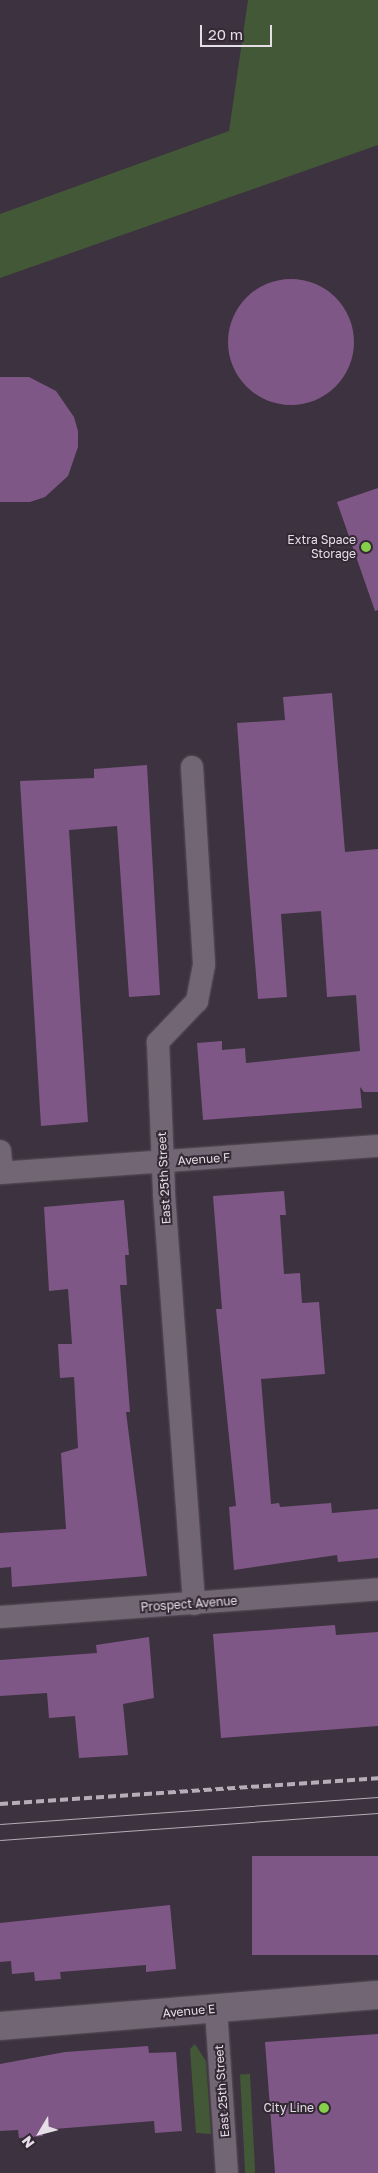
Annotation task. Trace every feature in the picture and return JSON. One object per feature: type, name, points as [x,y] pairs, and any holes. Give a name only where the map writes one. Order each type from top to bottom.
[{"type":"main road","name":"Avenue E","points":[[0,2026],[378,1995]]},
{"type":"street","name":"East 25th Street","points":[[192,767],[204,965],[197,1001],[158,1042],[163,1162],[194,1604]]},
{"type":"street","name":"Avenue F","points":[[1,1173],[378,1146]]},
{"type":"street","points":[[0,1150],[1,1173]]},
{"type":"street","name":"Prospect Avenue","points":[[0,1617],[194,1604],[378,1588]]},
{"type":"street","name":"East 25th Street","points":[[216,2008],[227,2173]]},
{"type":"green space","points":[[248,0],[378,0],[378,145],[0,278],[0,214],[229,131]]},
{"type":"green space","points":[[195,2044],[206,2061],[211,2134],[196,2133],[190,2049]]},
{"type":"green space","points":[[250,2074],[255,2173],[245,2173],[240,2075]]},
{"type":"building","points":[[291,279],[315,284],[335,298],[349,318],[354,342],[349,366],[335,386],[315,400],[291,405],[267,400],[247,386],[233,366],[228,342],[233,318],[247,298],[267,284]]},
{"type":"building","points":[[0,377],[29,377],[56,391],[74,417],[78,431],[78,447],[68,476],[45,497],[30,502],[0,502]]},
{"type":"building","name":"Extra Space Storage","points":[[378,488],[378,610],[375,611],[337,502]]},
{"type":"building","points":[[332,693],[345,852],[378,849],[378,1092],[364,1092],[360,1087],[362,1108],[203,1120],[197,1043],[222,1041],[222,1050],[245,1048],[246,1063],[360,1051],[356,995],[327,997],[321,911],[281,914],[287,997],[258,999],[249,889],[237,723],[285,720],[283,697]]},
{"type":"building","points":[[147,765],[160,995],[129,997],[117,826],[69,830],[88,1122],[41,1126],[20,781],[94,778],[94,769]]},
{"type":"building","points":[[284,1191],[286,1215],[280,1215],[284,1274],[300,1273],[302,1303],[319,1302],[325,1374],[261,1379],[271,1504],[279,1503],[280,1507],[331,1503],[332,1513],[378,1509],[378,1558],[338,1562],[337,1555],[234,1570],[229,1507],[236,1506],[216,1309],[222,1309],[213,1196]]},
{"type":"building","points":[[124,1200],[129,1255],[125,1255],[127,1285],[120,1285],[130,1412],[126,1412],[147,1576],[12,1587],[11,1567],[0,1568],[0,1533],[66,1529],[61,1453],[78,1448],[74,1377],[60,1378],[58,1344],[72,1344],[68,1289],[49,1291],[44,1207]]},
{"type":"building","points":[[335,1625],[336,1635],[378,1632],[378,1726],[221,1738],[213,1634]]},
{"type":"building","points":[[149,1637],[154,1698],[123,1704],[128,1755],[79,1758],[75,1716],[49,1718],[47,1693],[0,1696],[0,1660],[97,1653],[96,1645]]},
{"type":"building","points":[[252,1856],[378,1856],[378,1955],[252,1955]]},
{"type":"building","points":[[170,1905],[176,1969],[146,1972],[146,1965],[60,1972],[61,1979],[35,1981],[34,1972],[12,1974],[11,1961],[0,1962],[0,1923]]},
{"type":"building","name":"City Line","points":[[378,2034],[378,2173],[275,2173],[265,2042]]},
{"type":"building","points":[[148,2046],[149,2053],[176,2052],[182,2131],[155,2133],[154,2121],[42,2130],[43,2136],[19,2138],[18,2130],[0,2131],[0,2064],[65,2052]]},
{"type":"tram line","points":[[0,1824],[378,1797]]},
{"type":"tram line","points":[[0,1840],[378,1813]]},
{"type":"railway","points":[[0,1804],[378,1778]]},
{"type":"place","name":"Extra Space Storage","points":[[366,547]]},
{"type":"place","name":"City Line","points":[[324,2108]]}]
